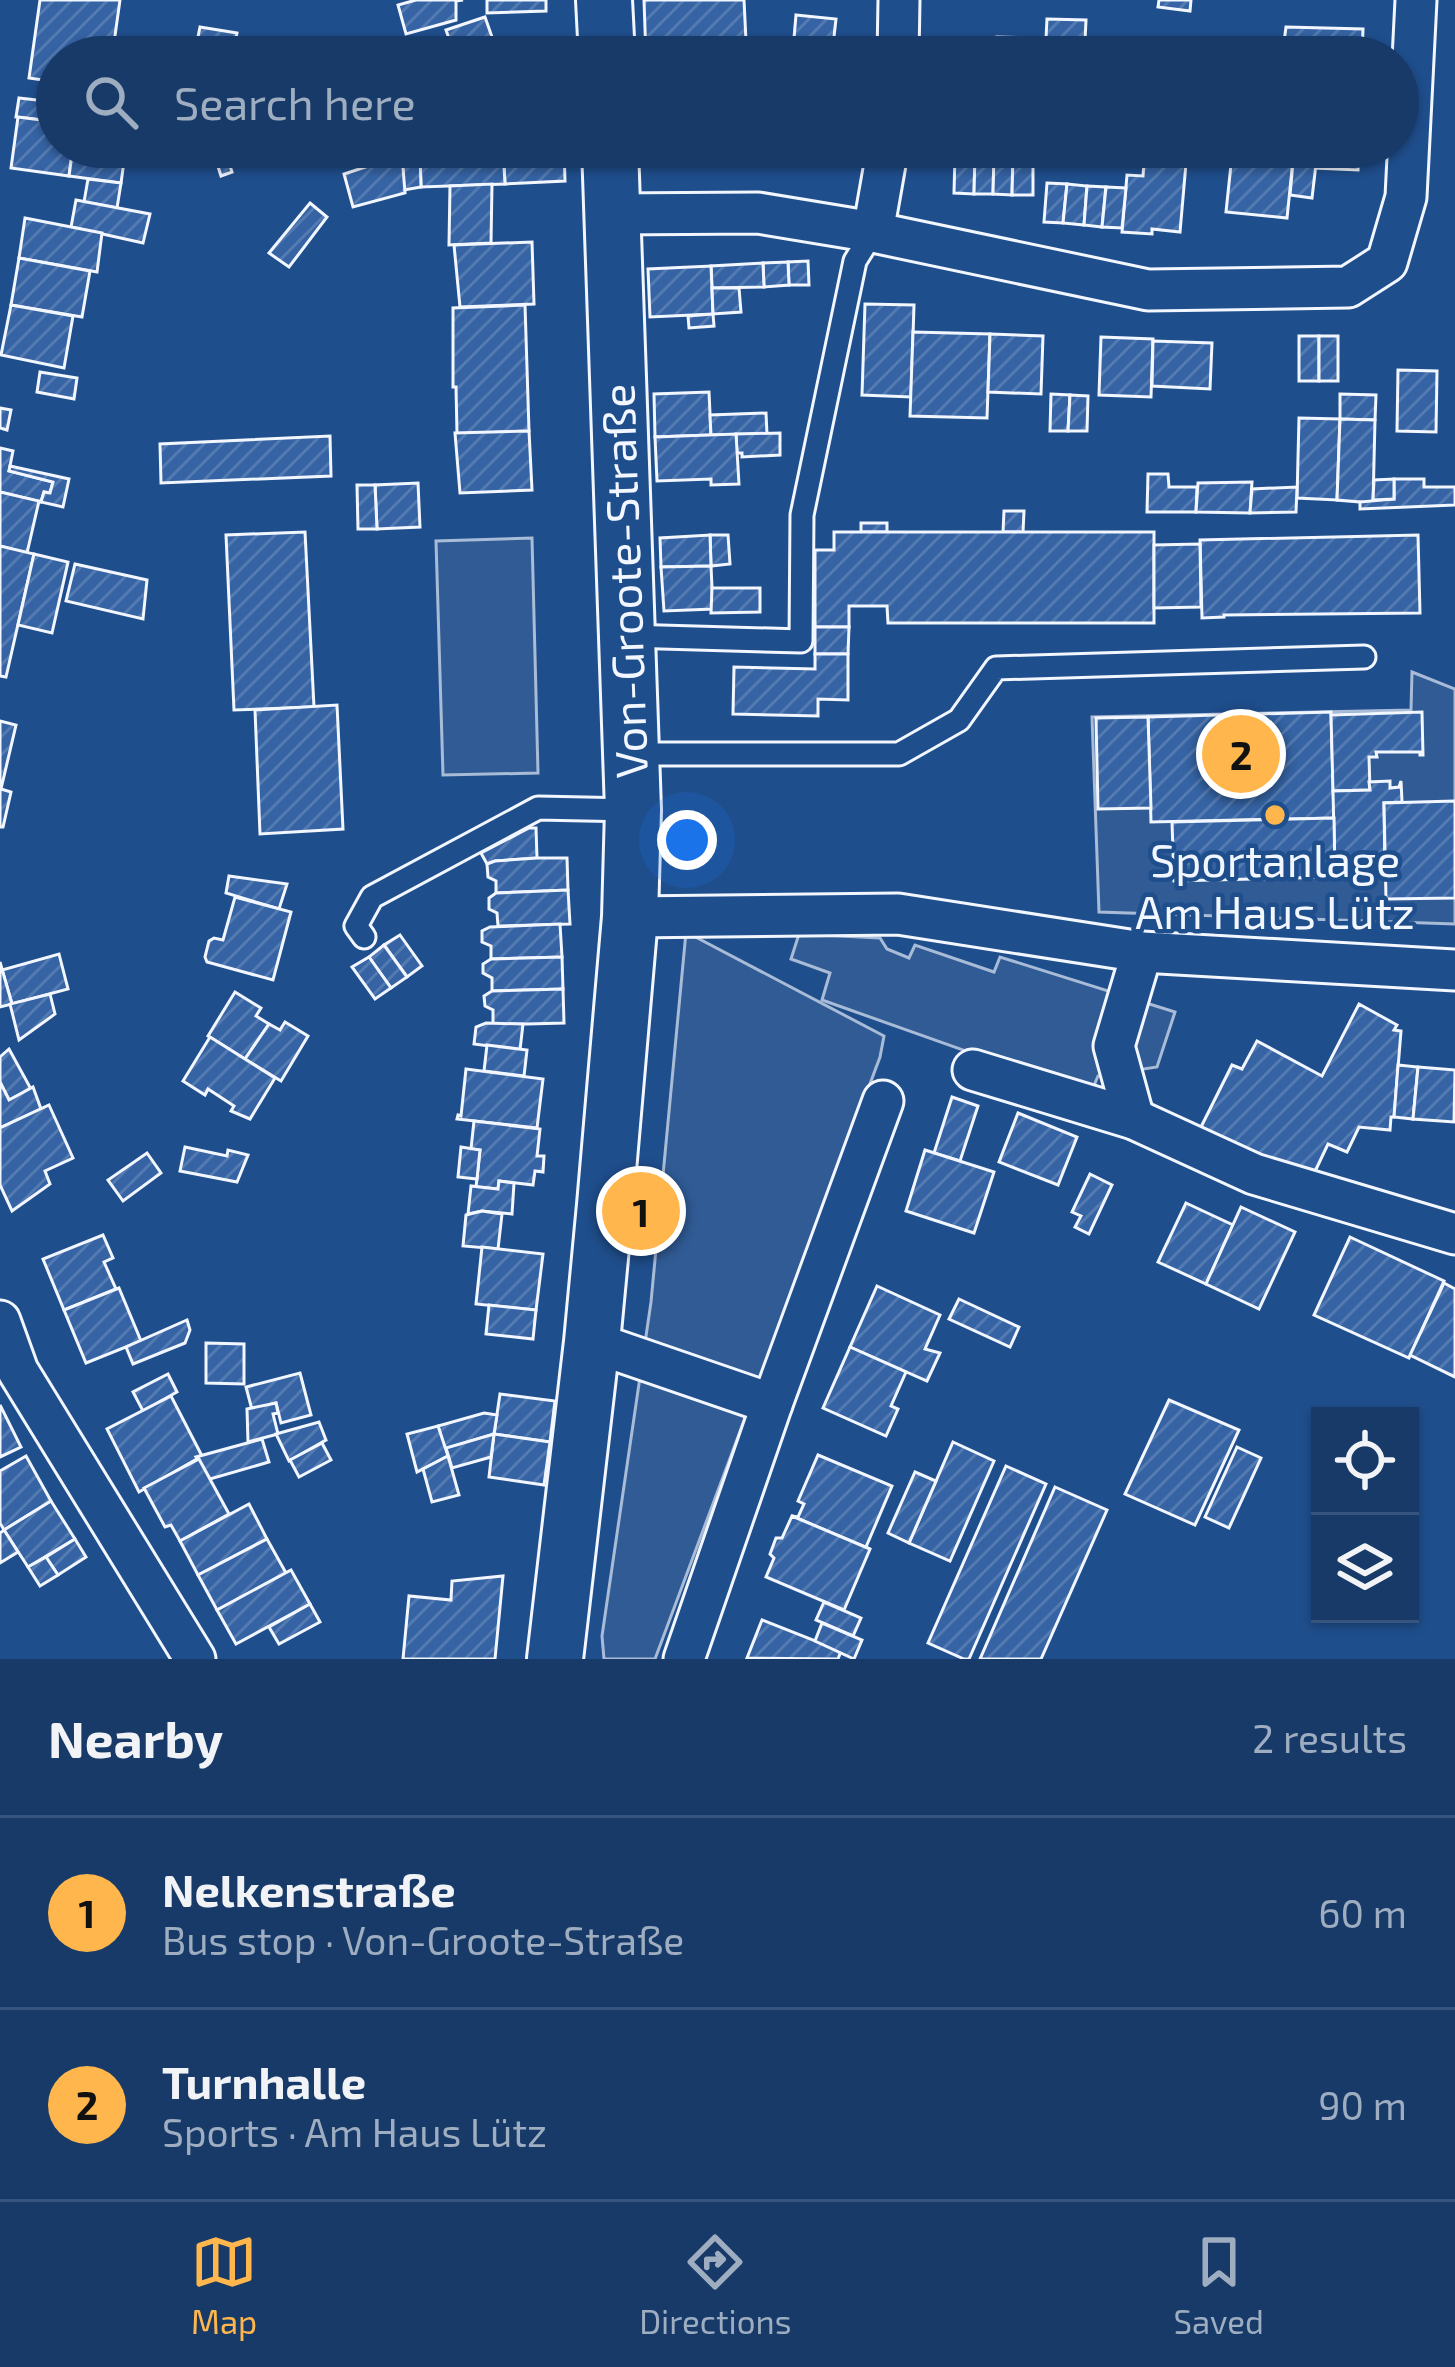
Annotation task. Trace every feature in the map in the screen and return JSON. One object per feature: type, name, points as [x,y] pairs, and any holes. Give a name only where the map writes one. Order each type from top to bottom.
[{"type":"street","points":[[604,0],[606,36]]},
{"type":"street","points":[[898,36],[899,0]]},
{"type":"street","points":[[1414,36],[1416,0]]},
{"type":"street","name":"Von-Groote-Straße","points":[[555,1659],[592,1342],[630,917],[633,810],[611,168]]},
{"type":"street","points":[[873,232],[884,168]]},
{"type":"street","points":[[612,214],[758,213],[873,232],[1148,290],[1348,287],[1387,262],[1406,197],[1407,168]]},
{"type":"street","points":[[630,917],[898,914],[1142,952],[1455,970]]},
{"type":"street","points":[[1134,1119],[1114,1046],[1142,952]]},
{"type":"street","points":[[973,1070],[1134,1119],[1254,1174],[1455,1234]]},
{"type":"street","points":[[684,1659],[884,1101]]},
{"type":"street","points":[[0,1321],[18,1371],[196,1659]]},
{"type":"street","points":[[592,1342],[772,1404]]},
{"type":"lane","points":[[627,635],[801,641],[802,515],[855,261],[873,232]]},
{"type":"lane","points":[[631,754],[899,754],[959,721],[996,668],[1364,657]]},
{"type":"lane","points":[[364,937],[356,926],[372,897],[538,808],[633,810]]},
{"type":"shaded area","points":[[532,538],[538,773],[443,775],[436,541]]},
{"type":"shaded area","name":"Sportanlage Am Haus Lütz","points":[[1412,672],[1455,689],[1455,924],[1099,912],[1092,717],[1411,710]]},
{"type":"shaded area","points":[[686,932],[884,1036],[655,1659],[604,1659],[602,1636],[651,1302]]},
{"type":"shaded area","points":[[799,934],[880,938],[887,949],[909,958],[915,945],[994,972],[1000,957],[1175,1012],[1157,1067],[1098,1076],[1090,1095],[822,1000],[830,973],[791,959]]},
{"type":"building","points":[[40,0],[120,0],[115,36],[36,36],[36,79],[29,78]]},
{"type":"building","points":[[416,0],[463,0],[456,1],[456,20],[406,34],[398,5]]},
{"type":"building","points":[[487,0],[546,0],[546,11],[487,13]]},
{"type":"building","points":[[644,0],[744,0],[746,36],[645,36]]},
{"type":"building","points":[[1159,0],[1191,0],[1190,11],[1158,7]]},
{"type":"building","points":[[796,15],[836,19],[834,36],[794,36]]},
{"type":"building","points":[[485,17],[492,36],[448,36],[446,30]]},
{"type":"building","points":[[1047,19],[1086,20],[1085,36],[1046,36]]},
{"type":"building","points":[[200,27],[237,33],[236,36],[198,36]]},
{"type":"building","points":[[1286,27],[1363,29],[1363,36],[1285,36]]},
{"type":"building","points":[[19,98],[36,100],[36,119],[16,117]]},
{"type":"building","points":[[18,117],[36,119],[36,168],[70,168],[69,176],[11,168]]},
{"type":"building","points":[[70,168],[123,168],[121,183],[69,176]]},
{"type":"building","points":[[362,168],[403,168],[405,193],[353,207],[344,174]]},
{"type":"building","points":[[403,168],[420,168],[421,187],[404,190]]},
{"type":"building","points":[[420,168],[504,168],[505,184],[421,187]]},
{"type":"building","points":[[504,168],[565,168],[565,181],[505,184]]},
{"type":"building","points":[[955,168],[975,168],[974,194],[954,193]]},
{"type":"building","points":[[975,168],[994,168],[993,194],[974,194]]},
{"type":"building","points":[[994,168],[1013,168],[1012,195],[993,194]]},
{"type":"building","points":[[1013,168],[1033,168],[1033,195],[1012,195]]},
{"type":"building","points":[[1144,168],[1186,168],[1180,232],[1122,232],[1127,175],[1143,176]]},
{"type":"building","points":[[1231,168],[1292,168],[1287,218],[1226,212]]},
{"type":"building","points":[[1292,168],[1316,168],[1312,198],[1290,195]]},
{"type":"building","points":[[88,179],[121,183],[117,208],[84,202]]},
{"type":"building","points":[[1047,183],[1067,184],[1063,223],[1044,222]]},
{"type":"building","points":[[492,184],[491,243],[449,245],[450,186]]},
{"type":"building","points":[[1067,184],[1087,186],[1084,225],[1063,223]]},
{"type":"building","points":[[1087,186],[1106,187],[1102,227],[1084,225]]},
{"type":"building","points":[[1106,187],[1126,188],[1122,228],[1102,227]]},
{"type":"building","points":[[76,200],[150,214],[143,243],[71,227]]},
{"type":"building","points":[[310,203],[327,217],[289,267],[269,253]]},
{"type":"building","points":[[25,218],[102,233],[97,272],[19,258]]},
{"type":"building","points":[[532,242],[534,304],[460,307],[454,245]]},
{"type":"building","points":[[19,258],[90,271],[82,317],[11,305]]},
{"type":"building","points":[[808,261],[809,285],[789,285],[788,262]]},
{"type":"building","points":[[788,262],[789,285],[764,287],[763,263]]},
{"type":"building","points":[[763,263],[764,287],[712,288],[711,266]]},
{"type":"building","points":[[711,266],[713,314],[650,317],[648,269]]},
{"type":"building","points":[[712,288],[739,288],[741,312],[713,314]]},
{"type":"building","points":[[865,304],[914,305],[911,397],[862,395]]},
{"type":"building","points":[[11,305],[73,316],[64,368],[1,355]]},
{"type":"building","points":[[525,305],[529,431],[457,434],[453,308]]},
{"type":"building","points":[[713,314],[714,326],[689,328],[688,316]]},
{"type":"building","points":[[913,332],[990,334],[987,418],[910,416]]},
{"type":"building","points":[[990,334],[1043,336],[1041,394],[988,392]]},
{"type":"building","points":[[1299,336],[1319,336],[1319,381],[1299,381]]},
{"type":"building","points":[[1319,336],[1338,336],[1338,381],[1319,381]]},
{"type":"building","points":[[1101,337],[1153,339],[1151,397],[1099,395]]},
{"type":"building","points":[[1153,341],[1212,343],[1210,389],[1152,386]]},
{"type":"building","points":[[1398,370],[1437,371],[1436,432],[1397,431]]},
{"type":"building","points":[[40,372],[77,378],[74,399],[37,392]]},
{"type":"building","points":[[709,392],[711,435],[655,437],[654,394]]},
{"type":"building","points":[[1051,394],[1070,395],[1068,431],[1050,431]]},
{"type":"building","points":[[1340,394],[1376,395],[1375,420],[1340,419]]},
{"type":"building","points":[[1070,395],[1088,396],[1087,431],[1068,431]]},
{"type":"building","points":[[0,408],[11,410],[7,430],[0,428]]},
{"type":"building","points":[[766,413],[767,434],[711,435],[710,415]]},
{"type":"building","points":[[1299,418],[1340,419],[1337,500],[1297,498]]},
{"type":"building","points":[[1340,419],[1375,420],[1373,503],[1337,500]]},
{"type":"building","points":[[529,431],[532,490],[460,493],[455,433]]},
{"type":"building","points":[[780,433],[780,455],[742,457],[737,453],[736,434]]},
{"type":"building","points":[[736,434],[739,484],[711,485],[711,479],[657,481],[655,437]]},
{"type":"building","points":[[330,436],[331,476],[161,483],[160,444]]},
{"type":"building","points":[[0,448],[13,451],[9,471],[53,482],[41,502],[0,492]]},
{"type":"building","points":[[10,466],[69,479],[63,507],[41,502],[53,482],[9,471]]},
{"type":"building","points":[[1148,474],[1168,474],[1169,487],[1197,487],[1196,512],[1147,512]]},
{"type":"building","points":[[1394,479],[1424,479],[1424,487],[1455,487],[1455,505],[1360,509],[1360,502],[1394,499]]},
{"type":"building","points":[[1394,479],[1394,499],[1373,500],[1374,480]]},
{"type":"building","points":[[1252,482],[1250,513],[1196,512],[1198,483]]},
{"type":"building","points":[[418,483],[420,527],[377,529],[375,485]]},
{"type":"building","points":[[357,485],[375,485],[377,529],[358,529]]},
{"type":"building","points":[[1297,487],[1296,512],[1250,513],[1252,489]]},
{"type":"building","points":[[0,492],[39,501],[27,553],[0,546]]},
{"type":"building","points":[[1004,511],[1024,511],[1023,532],[1003,532]]},
{"type":"building","points":[[861,523],[887,523],[887,532],[861,532]]},
{"type":"building","points":[[305,532],[314,707],[234,710],[226,535]]},
{"type":"building","points":[[834,532],[1154,532],[1154,623],[888,623],[887,606],[849,606],[849,627],[815,627],[815,550],[834,550]]},
{"type":"building","points":[[710,535],[728,535],[730,564],[711,566]]},
{"type":"building","points":[[710,535],[711,566],[661,567],[660,538]]},
{"type":"building","points":[[1418,535],[1420,613],[1202,618],[1200,540]]},
{"type":"building","points":[[1200,544],[1201,607],[1154,608],[1154,545]]},
{"type":"building","points":[[0,546],[34,554],[6,677],[0,676]]},
{"type":"building","points":[[34,554],[68,562],[52,633],[18,625]]},
{"type":"building","points":[[75,564],[147,580],[143,619],[66,601]]},
{"type":"building","points":[[711,566],[713,609],[664,611],[661,567]]},
{"type":"building","points":[[712,588],[760,588],[760,612],[711,613]]},
{"type":"building","points":[[815,627],[849,627],[848,654],[815,654]]},
{"type":"building","points":[[815,654],[848,654],[848,700],[818,699],[818,716],[733,714],[734,667],[815,669]]},
{"type":"building","points":[[337,705],[343,829],[260,834],[255,710]]},
{"type":"building","points":[[1331,712],[1334,818],[1151,822],[1148,717]]},
{"type":"building","points":[[1422,712],[1423,755],[1376,752],[1377,757],[1369,757],[1370,790],[1333,791],[1331,715]]},
{"type":"building","points":[[1148,717],[1151,808],[1098,809],[1096,718]]},
{"type":"building","points":[[0,721],[16,725],[1,789],[11,792],[3,827],[0,827]]},
{"type":"building","points":[[1390,781],[1390,788],[1399,787],[1401,781],[1402,802],[1384,803],[1385,876],[1335,877],[1333,791],[1370,790],[1369,782]]},
{"type":"building","points":[[1455,801],[1455,898],[1386,899],[1384,803]]},
{"type":"building","points":[[1334,818],[1335,877],[1174,881],[1172,822]]},
{"type":"building","points":[[536,828],[537,858],[487,864],[481,853]]},
{"type":"building","points":[[567,858],[568,890],[496,893],[487,864]]},
{"type":"building","points":[[229,876],[287,884],[279,909],[226,893]]},
{"type":"building","points":[[568,890],[570,924],[498,926],[497,913],[489,909],[489,898],[496,893]]},
{"type":"building","points":[[235,897],[291,912],[273,980],[207,962],[209,941],[223,940]]},
{"type":"building","points":[[560,924],[562,957],[491,959],[491,946],[482,942],[482,931],[490,927]]},
{"type":"building","points":[[400,935],[422,966],[407,977],[384,945]]},
{"type":"building","points":[[384,945],[407,977],[391,988],[369,957]]},
{"type":"building","points":[[59,954],[68,989],[12,1004],[2,970]]},
{"type":"building","points":[[369,957],[391,988],[375,999],[352,967]]},
{"type":"building","points":[[562,957],[563,989],[492,991],[492,978],[483,973],[483,964],[491,959]]},
{"type":"building","points":[[0,962],[12,1004],[0,1007]]},
{"type":"building","points":[[563,989],[564,1023],[493,1025],[493,1010],[485,1006],[484,996],[492,991]]},
{"type":"building","points":[[235,992],[261,1008],[256,1016],[269,1024],[245,1059],[208,1036]]},
{"type":"building","points":[[50,994],[55,1014],[19,1040],[10,1004]]},
{"type":"building","points":[[1359,1004],[1401,1031],[1390,1130],[1359,1127],[1347,1152],[1328,1144],[1310,1182],[1201,1127],[1232,1065],[1242,1069],[1257,1041],[1322,1076]]},
{"type":"building","points":[[285,1022],[308,1036],[281,1081],[245,1059],[269,1024],[280,1030]]},
{"type":"building","points":[[523,1024],[520,1050],[474,1044],[476,1027]]},
{"type":"building","points":[[210,1037],[275,1078],[250,1119],[231,1111],[234,1106],[208,1089],[205,1095],[183,1081]]},
{"type":"building","points":[[487,1045],[527,1050],[524,1076],[484,1071]]},
{"type":"building","points":[[9,1049],[31,1089],[9,1100],[0,1082],[0,1057]]},
{"type":"building","points":[[1398,1065],[1418,1067],[1413,1119],[1394,1117]]},
{"type":"building","points":[[1418,1067],[1455,1070],[1454,1122],[1413,1119]]},
{"type":"building","points":[[466,1069],[543,1079],[537,1128],[457,1119]]},
{"type":"building","points":[[0,1082],[9,1100],[33,1087],[41,1109],[0,1128]]},
{"type":"building","points":[[952,1097],[978,1106],[960,1161],[934,1153]]},
{"type":"building","points":[[49,1105],[73,1158],[45,1171],[50,1184],[12,1211],[0,1185],[0,1128]]},
{"type":"building","points":[[1018,1113],[1077,1137],[1058,1185],[999,1162]]},
{"type":"building","points":[[474,1121],[540,1129],[537,1156],[544,1156],[543,1172],[535,1171],[533,1185],[499,1181],[498,1189],[476,1187],[480,1150],[471,1149]]},
{"type":"building","points":[[185,1147],[227,1156],[228,1150],[248,1155],[237,1182],[180,1171]]},
{"type":"building","points":[[461,1147],[480,1150],[477,1179],[458,1177]]},
{"type":"building","points":[[925,1150],[994,1172],[974,1233],[906,1211]]},
{"type":"building","points":[[147,1153],[161,1173],[123,1201],[108,1180]]},
{"type":"building","points":[[1090,1174],[1112,1185],[1089,1234],[1075,1227],[1081,1216],[1072,1212]]},
{"type":"building","points":[[499,1181],[514,1183],[512,1214],[468,1214],[471,1186],[498,1189]]},
{"type":"building","points":[[1186,1203],[1233,1225],[1206,1284],[1158,1262]]},
{"type":"building","points":[[1241,1207],[1295,1232],[1259,1309],[1206,1284]]},
{"type":"building","points":[[502,1214],[498,1249],[463,1246],[466,1215]]},
{"type":"building","points":[[103,1235],[113,1258],[104,1262],[116,1289],[64,1310],[43,1259]]},
{"type":"building","points":[[1350,1237],[1444,1281],[1409,1358],[1314,1315]]},
{"type":"building","points":[[482,1247],[543,1254],[536,1310],[476,1304]]},
{"type":"building","points":[[1444,1283],[1455,1289],[1455,1377],[1410,1355]]},
{"type":"building","points":[[877,1286],[940,1315],[925,1349],[940,1353],[927,1381],[850,1347]]},
{"type":"building","points":[[119,1288],[141,1341],[86,1363],[64,1310]]},
{"type":"building","points":[[959,1299],[1019,1327],[1010,1347],[949,1319]]},
{"type":"building","points":[[489,1305],[536,1310],[533,1339],[486,1334]]},
{"type":"building","points":[[187,1320],[190,1330],[185,1343],[133,1364],[126,1347]]},
{"type":"building","points":[[206,1343],[244,1344],[244,1384],[206,1383]]},
{"type":"building","points":[[850,1347],[906,1372],[891,1406],[898,1409],[886,1436],[823,1408]]},
{"type":"building","points":[[300,1373],[311,1415],[281,1423],[276,1403],[252,1410],[246,1387]]},
{"type":"building","points":[[168,1374],[177,1392],[143,1411],[133,1392]]},
{"type":"building","points":[[500,1394],[555,1401],[550,1442],[494,1434]]},
{"type":"building","points":[[171,1396],[202,1456],[139,1492],[107,1429]]},
{"type":"building","points":[[1169,1400],[1239,1430],[1195,1525],[1125,1494]]},
{"type":"building","points":[[276,1403],[278,1413],[273,1414],[278,1434],[248,1442],[247,1409]]},
{"type":"building","points":[[0,1405],[21,1447],[0,1457]]},
{"type":"building","points":[[484,1413],[497,1415],[494,1434],[445,1449],[438,1426]]},
{"type":"building","points":[[319,1422],[326,1440],[289,1461],[276,1434]]},
{"type":"building","points":[[438,1426],[448,1456],[417,1472],[407,1434]]},
{"type":"building","points":[[494,1434],[550,1442],[544,1485],[489,1477]]},
{"type":"building","points":[[494,1434],[491,1457],[452,1468],[446,1448]]},
{"type":"building","points":[[262,1439],[269,1462],[210,1479],[196,1457]]},
{"type":"building","points":[[953,1442],[994,1461],[950,1561],[909,1543]]},
{"type":"building","points":[[322,1443],[331,1460],[299,1477],[290,1460]]},
{"type":"building","points":[[1237,1447],[1261,1458],[1229,1528],[1205,1517]]},
{"type":"building","points":[[818,1455],[892,1486],[866,1547],[870,1549],[792,1516],[798,1517],[804,1504],[798,1501]]},
{"type":"building","points":[[26,1456],[51,1501],[4,1530],[0,1471]]},
{"type":"building","points":[[448,1456],[459,1495],[432,1502],[423,1469]]},
{"type":"building","points":[[199,1459],[229,1514],[180,1541],[171,1525],[165,1527],[144,1488]]},
{"type":"building","points":[[1006,1466],[1046,1484],[969,1659],[964,1659],[928,1643]]},
{"type":"building","points":[[915,1472],[936,1481],[909,1543],[888,1533]]},
{"type":"building","points":[[1055,1487],[1107,1510],[1041,1659],[980,1659]]},
{"type":"building","points":[[51,1501],[75,1539],[28,1567],[4,1530]]},
{"type":"building","points":[[249,1504],[267,1539],[198,1575],[180,1541]]},
{"type":"building","points":[[792,1516],[870,1549],[844,1610],[766,1577],[776,1538],[782,1538]]},
{"type":"building","points":[[4,1530],[18,1552],[0,1563],[0,1533]]},
{"type":"building","points":[[75,1539],[86,1557],[58,1575],[46,1557]]},
{"type":"building","points":[[267,1539],[286,1573],[217,1610],[198,1575]]},
{"type":"building","points":[[46,1557],[58,1575],[40,1586],[28,1567]]},
{"type":"building","points":[[291,1570],[310,1604],[236,1644],[217,1610]]},
{"type":"building","points":[[503,1576],[495,1659],[403,1659],[409,1596],[451,1600],[452,1581]]},
{"type":"building","points":[[824,1602],[861,1618],[853,1636],[816,1620]]},
{"type":"building","points":[[310,1604],[320,1622],[279,1644],[269,1627]]},
{"type":"building","points":[[762,1620],[841,1651],[838,1659],[747,1658]]},
{"type":"building","points":[[822,1623],[862,1640],[854,1659],[815,1641]]},
{"type":"place","name":"Turnhalle","points":[[1241,754]]},
{"type":"place","name":"Sportanlage Am Haus Lütz","points":[[1275,815]]},
{"type":"place","name":"Nelkenstraße","points":[[641,1211]]}]
